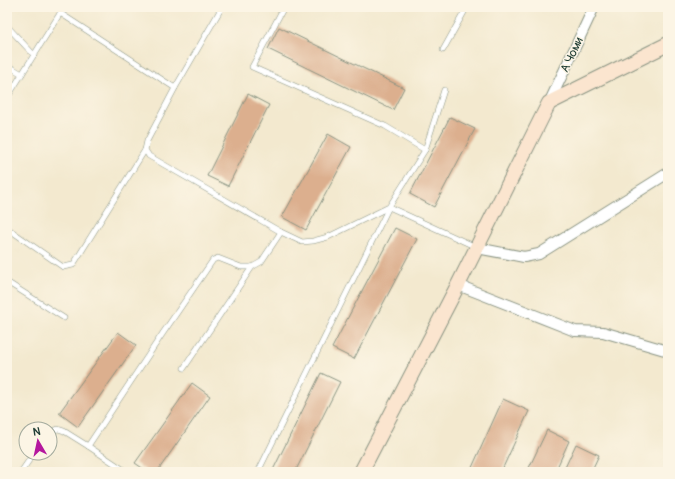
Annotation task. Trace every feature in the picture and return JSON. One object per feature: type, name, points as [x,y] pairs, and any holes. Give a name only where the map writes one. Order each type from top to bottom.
[{"type":"street","name":"А Чоми","points":[[549,103],[594,7]]},
{"type":"street","points":[[364,470],[549,103],[668,44]]},
{"type":"street","points":[[477,248],[524,256],[539,254],[668,173]]},
{"type":"street","points":[[458,285],[576,331],[604,332],[668,351]]},
{"type":"lane","points":[[7,98],[64,7]]},
{"type":"lane","points":[[7,228],[63,267],[73,265],[145,150],[147,141],[175,88],[222,7]]},
{"type":"lane","points":[[284,7],[252,67],[385,126],[425,150]]},
{"type":"lane","points":[[442,50],[467,7]]},
{"type":"lane","points":[[60,13],[175,88]]},
{"type":"lane","points":[[7,26],[34,55]]},
{"type":"lane","points":[[7,65],[22,74]]},
{"type":"lane","points":[[258,472],[389,207],[425,150],[444,90]]},
{"type":"lane","points":[[145,150],[149,156],[280,232],[302,242],[314,241],[328,237],[389,207]]},
{"type":"lane","points":[[389,207],[477,248]]},
{"type":"lane","points":[[184,368],[252,267],[261,262],[280,232]]},
{"type":"lane","points":[[88,446],[213,260],[218,258],[241,267],[252,267]]},
{"type":"lane","points":[[7,282],[64,318]]},
{"type":"lane","points":[[58,429],[64,431],[128,472]]},
{"type":"lane","points":[[21,472],[29,461]]},
{"type":"building","points":[[279,27],[404,88],[393,110],[268,49]]},
{"type":"building","points":[[248,94],[269,105],[228,186],[207,176]]},
{"type":"building","points":[[450,117],[475,129],[434,207],[410,194]]},
{"type":"building","points":[[328,134],[351,147],[306,230],[282,217]]},
{"type":"building","points":[[395,228],[417,239],[354,359],[332,348]]},
{"type":"building","points":[[118,332],[136,345],[78,427],[59,413]]},
{"type":"building","points":[[321,373],[340,382],[295,472],[272,472]]},
{"type":"building","points":[[192,383],[210,396],[157,472],[148,472],[135,463]]},
{"type":"building","points":[[503,399],[529,411],[501,472],[470,472]]},
{"type":"building","points":[[547,430],[569,441],[555,472],[527,472]]},
{"type":"building","points":[[576,444],[599,455],[591,472],[563,472]]}]
